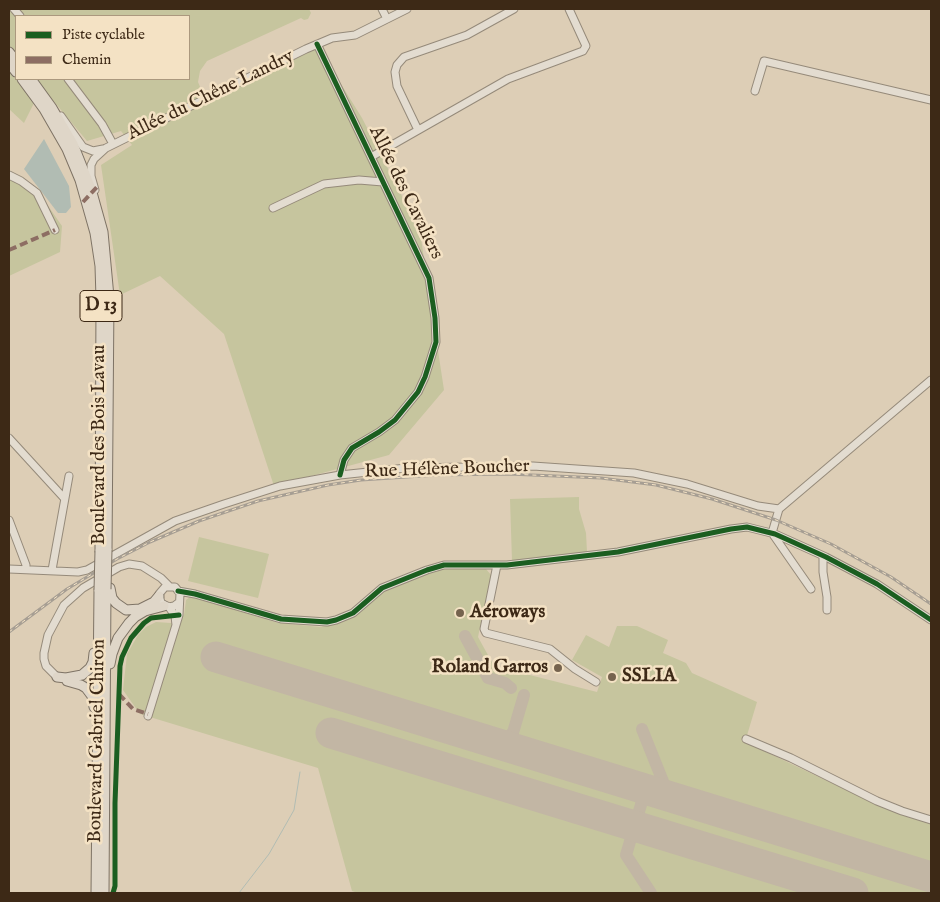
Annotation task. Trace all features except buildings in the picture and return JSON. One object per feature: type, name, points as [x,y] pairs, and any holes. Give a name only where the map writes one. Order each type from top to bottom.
[{"type":"main road","name":"Boulevard des Bois Lavau","points":[[23,80],[44,109],[67,149],[80,180],[96,233],[101,298],[105,589]]},
{"type":"main road","name":"Boulevard des Bois Lavau","points":[[33,80],[73,144],[100,218],[107,264],[109,297],[103,551]]},
{"type":"main road","points":[[105,589],[116,603],[126,610],[140,609],[154,602],[163,591]]},
{"type":"main road","name":"Boulevard Gabriel Chiron","points":[[96,893],[99,603],[105,589]]},
{"type":"main road","name":"Boulevard Gabriel Chiron","points":[[104,893],[105,589]]},
{"type":"main road","points":[[57,677],[73,678],[82,675],[93,662],[99,603]]},
{"type":"main road","points":[[106,692],[112,654],[124,629],[140,614],[152,608],[166,606]]},
{"type":"main road","points":[[57,677],[65,681],[81,684],[89,692],[94,704],[98,732]]},
{"type":"street","points":[[382,9],[387,19]]},
{"type":"street","name":"Allée du Chêne Landry","points":[[100,218],[100,205],[91,176],[94,160],[106,148],[317,44],[332,38],[355,35],[407,9]]},
{"type":"street","points":[[418,130],[397,86],[395,72],[397,64],[404,57],[467,35],[514,9]]},
{"type":"street","points":[[371,157],[508,79],[584,51],[586,46],[569,9]]},
{"type":"street","name":"Allée des Cavaliers","points":[[317,44],[429,278],[435,318],[436,342],[426,377],[418,392],[395,420],[352,448],[344,460],[340,475]]},
{"type":"street","points":[[755,91],[764,61],[931,100]]},
{"type":"street","points":[[69,80],[102,124],[113,144]]},
{"type":"street","name":"Allée du Chêne Landry","points":[[39,89],[48,98],[83,147],[93,151],[106,148]]},
{"type":"street","points":[[9,175],[37,192],[55,230]]},
{"type":"street","points":[[273,208],[324,184],[359,180],[383,182]]},
{"type":"street","points":[[772,533],[780,509],[931,380]]},
{"type":"street","points":[[9,438],[64,498]]},
{"type":"street","name":"Rue Hélène Boucher","points":[[9,569],[78,572],[88,570],[175,521],[280,486],[340,475],[406,468],[533,466],[634,473],[687,484],[758,506],[780,509]]},
{"type":"street","points":[[52,570],[65,504],[64,498],[70,476]]},
{"type":"street","points":[[9,520],[26,569]]},
{"type":"street","points":[[163,591],[175,587],[178,590],[281,619],[320,622],[346,617],[382,588],[434,567],[456,564],[496,565],[618,552],[747,527],[772,533],[823,556],[877,584],[931,620]]},
{"type":"street","points":[[772,533],[811,589]]},
{"type":"street","points":[[823,556],[827,610]]},
{"type":"street","points":[[57,677],[46,666],[44,653],[53,624],[59,612],[83,588],[119,567],[129,564],[139,565],[156,576],[163,591],[166,606],[175,616],[176,625]]},
{"type":"street","points":[[496,565],[484,629],[486,633],[550,650],[596,682]]},
{"type":"street","points":[[148,716],[178,618],[178,590]]},
{"type":"street","points":[[166,606],[174,606],[190,593]]},
{"type":"street","points":[[746,739],[791,758],[877,802],[931,820]]},
{"type":"green space","points":[[9,9],[309,9],[311,13],[308,19],[304,20],[301,18],[207,61],[200,71],[198,82],[203,94],[315,42],[362,118],[401,194],[421,239],[444,390],[389,455],[274,486],[224,334],[160,276],[120,295],[101,165],[132,145],[121,131],[87,141],[36,80],[190,80],[190,15],[15,15],[15,56],[9,48]]},
{"type":"green space","points":[[9,70],[34,103],[24,123],[9,109]]},
{"type":"green space","points":[[9,174],[35,187],[62,226],[60,252],[9,276]]},
{"type":"green space","points":[[579,497],[579,509],[586,533],[587,552],[512,561],[510,499]]},
{"type":"green space","points":[[199,537],[269,554],[258,598],[188,581]]},
{"type":"green space","points":[[439,568],[486,569],[491,575],[478,637],[494,666],[597,692],[602,677],[572,660],[586,635],[609,647],[617,626],[637,626],[668,640],[663,653],[686,663],[692,673],[757,702],[745,742],[876,804],[931,823],[931,893],[358,893],[352,891],[318,768],[140,714],[123,690],[127,654],[138,635],[146,627],[156,622],[171,623],[179,620],[184,615],[186,600],[191,596],[278,623],[321,627],[352,617],[381,592]]},
{"type":"shaded area","points":[[44,139],[69,186],[71,207],[66,213],[58,213],[24,169]]},
{"type":"waterway","points":[[239,893],[269,854],[294,810],[300,772]]},
{"type":"taxiway","points":[[465,636],[488,678],[505,683],[511,688]]},
{"type":"taxiway","points":[[522,751],[515,746],[512,736],[524,695]]},
{"type":"taxiway","points":[[642,729],[666,789],[684,801]]},
{"type":"taxiway","points":[[493,742],[505,741],[513,732]]},
{"type":"taxiway","points":[[637,786],[643,793],[643,798],[626,855],[651,893]]},
{"type":"runway","points":[[216,657],[931,877]]},
{"type":"runway","points":[[331,733],[853,893]]},
{"type":"railway","points":[[9,632],[67,589],[117,559],[150,542],[199,521],[258,501],[328,485],[361,480],[437,475],[509,474],[601,478],[656,485],[712,499],[776,520],[831,544],[891,577],[931,604]]},
{"type":"marked path","points":[[83,202],[97,187]]},
{"type":"marked path","points":[[9,250],[55,230]]},
{"type":"marked path","points":[[119,694],[133,709],[148,714]]},
{"type":"cycle path","points":[[317,44],[429,278],[435,318],[436,342],[425,377],[418,392],[395,420],[352,448],[344,460],[340,475]]},
{"type":"cycle path","points":[[178,591],[195,594],[281,619],[327,622],[353,613],[382,588],[444,565],[507,565],[618,552],[747,527],[775,534],[826,557],[877,584],[931,620]]},
{"type":"cycle path","points":[[113,893],[115,886],[115,803],[120,666],[122,657],[131,638],[144,623],[151,618],[179,615]]},
{"type":"place","name":"Aéroways","points":[[460,613]]},
{"type":"place","name":"Roland Garros","points":[[558,668]]},
{"type":"place","name":"SSLIA","points":[[612,677]]}]
